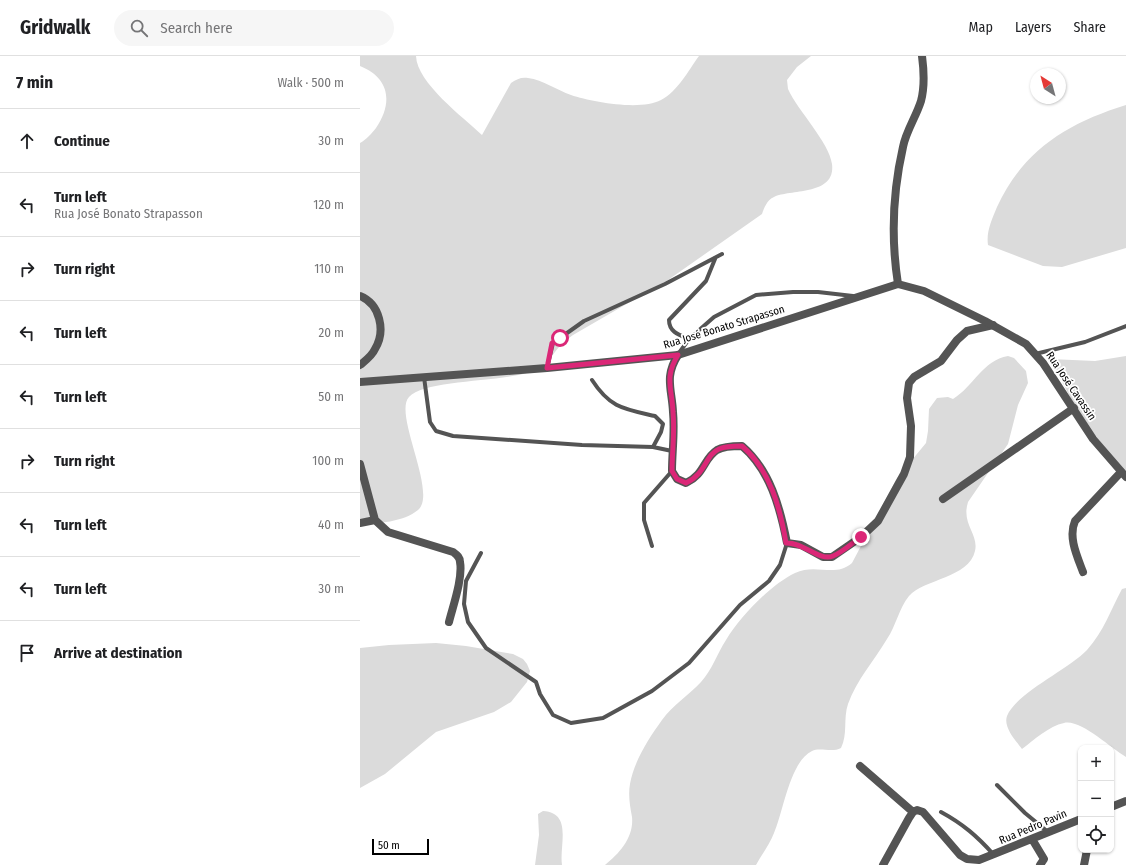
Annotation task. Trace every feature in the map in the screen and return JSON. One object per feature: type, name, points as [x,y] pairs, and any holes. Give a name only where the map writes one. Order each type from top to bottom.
[{"type":"street","points":[[898,284],[894,256],[895,201],[903,146],[921,101],[925,77],[922,56]]},
{"type":"street","name":"Rua José Bonato Strapasson","points":[[360,382],[547,368],[678,355],[898,284]]},
{"type":"street","name":"Rua José Cavassin","points":[[898,284],[924,291],[1026,344],[1043,363],[1093,439],[1123,474]]},
{"type":"street","points":[[360,296],[374,305],[378,313],[380,324],[379,339],[375,350],[360,365]]},
{"type":"street","points":[[678,355],[671,366],[669,381],[673,412],[672,471],[677,479],[686,483],[696,479],[710,457],[718,450],[742,446],[755,457],[766,474],[782,520],[786,543],[801,545],[823,557],[832,557],[861,537],[878,522],[904,474],[910,457],[911,432],[907,398],[909,383],[914,377],[941,361],[957,340],[967,331],[992,325]]},
{"type":"street","points":[[943,499],[1074,408]]},
{"type":"street","points":[[360,464],[375,520],[388,532],[453,552],[459,557],[461,563],[459,578],[449,622]]},
{"type":"street","points":[[1083,572],[1075,550],[1071,529],[1075,521],[1123,474]]},
{"type":"street","points":[[360,523],[375,520]]},
{"type":"street","name":"Rua Pedro Pavin","points":[[860,766],[913,812],[917,810],[923,812],[960,855],[967,858],[979,860],[994,855],[1078,820]]},
{"type":"street","points":[[1114,806],[1126,801]]},
{"type":"street","points":[[883,865],[913,812]]},
{"type":"street","points":[[1032,839],[1044,859],[1040,865]]},
{"type":"street","points":[[1084,865],[1086,853]]},
{"type":"lane","points":[[547,368],[552,343],[569,330],[584,321],[715,259],[722,254]]},
{"type":"lane","points":[[689,339],[675,334],[669,326],[669,320],[706,281],[715,259]]},
{"type":"lane","points":[[678,355],[689,339],[714,317],[756,295],[793,292],[818,292],[857,297]]},
{"type":"lane","points":[[1035,354],[1085,342],[1126,326]]},
{"type":"lane","points":[[424,378],[430,422],[436,431],[453,436],[574,445],[653,447],[672,451]]},
{"type":"lane","points":[[592,380],[602,395],[613,404],[655,416],[660,419],[663,424],[661,432],[653,447]]},
{"type":"lane","points":[[652,546],[644,520],[644,503],[672,471]]},
{"type":"lane","points":[[482,553],[466,581],[464,604],[468,622],[486,648],[536,682],[540,694],[553,715],[570,723],[603,718],[652,692],[689,663],[740,605],[769,581],[780,565],[786,543]]},
{"type":"lane","points":[[997,785],[1025,813],[1048,832]]},
{"type":"lane","points":[[941,812],[961,823],[994,855]]},
{"type":"shaded area","points":[[360,56],[416,56],[418,66],[432,88],[482,135],[511,83],[521,78],[539,81],[571,95],[603,103],[641,105],[661,100],[673,91],[699,56],[811,56],[797,67],[787,80],[788,89],[830,155],[832,164],[831,174],[827,182],[811,190],[772,198],[766,204],[762,214],[668,280],[573,335],[561,345],[545,364],[538,369],[509,377],[450,383],[418,391],[409,397],[406,406],[406,419],[420,471],[423,488],[423,501],[418,510],[398,520],[360,526],[360,143],[376,128],[381,119],[385,109],[386,92],[378,77],[360,66]]},
{"type":"shaded area","points":[[1126,105],[1126,248],[1062,267],[1043,266],[988,245],[991,221],[997,207],[1008,187],[1034,154],[1067,130],[1105,112]]},
{"type":"shaded area","points":[[1008,356],[1014,358],[1026,371],[1028,383],[1018,405],[1008,444],[968,502],[966,510],[968,523],[976,545],[971,560],[955,573],[916,590],[909,596],[900,611],[890,634],[856,686],[848,704],[844,737],[841,748],[834,750],[812,751],[804,757],[798,765],[788,788],[772,837],[756,865],[605,865],[621,850],[631,831],[632,817],[629,788],[632,775],[643,750],[652,734],[666,715],[705,677],[726,640],[739,622],[756,602],[785,578],[803,570],[839,569],[852,563],[897,478],[926,443],[929,409],[937,398],[948,397],[953,399],[967,388],[985,368],[999,359]]},
{"type":"shaded area","points":[[1126,356],[1126,476],[1079,414],[1050,359],[1095,361]]},
{"type":"shaded area","points":[[1126,588],[1126,757],[1114,749],[1114,745],[1108,745],[1079,725],[1071,723],[1064,723],[1053,727],[1022,749],[1011,734],[1007,725],[1007,716],[1012,707],[1031,690],[1068,666],[1087,650],[1102,628],[1122,589]]},
{"type":"shaded area","points":[[436,643],[466,646],[513,654],[523,659],[527,664],[530,671],[527,682],[511,702],[494,712],[436,732],[385,774],[360,788],[360,648]]},
{"type":"shaded area","points":[[543,811],[552,813],[558,817],[561,824],[563,831],[562,865],[535,865],[539,835],[538,814]]},
{"type":"route","points":[[560,338],[552,343],[547,368],[658,359],[678,355],[671,366],[669,381],[673,412],[672,471],[677,479],[686,483],[696,479],[710,457],[718,450],[727,447],[742,446],[755,457],[766,474],[782,520],[786,543],[801,545],[823,557],[832,557],[861,537]]}]
